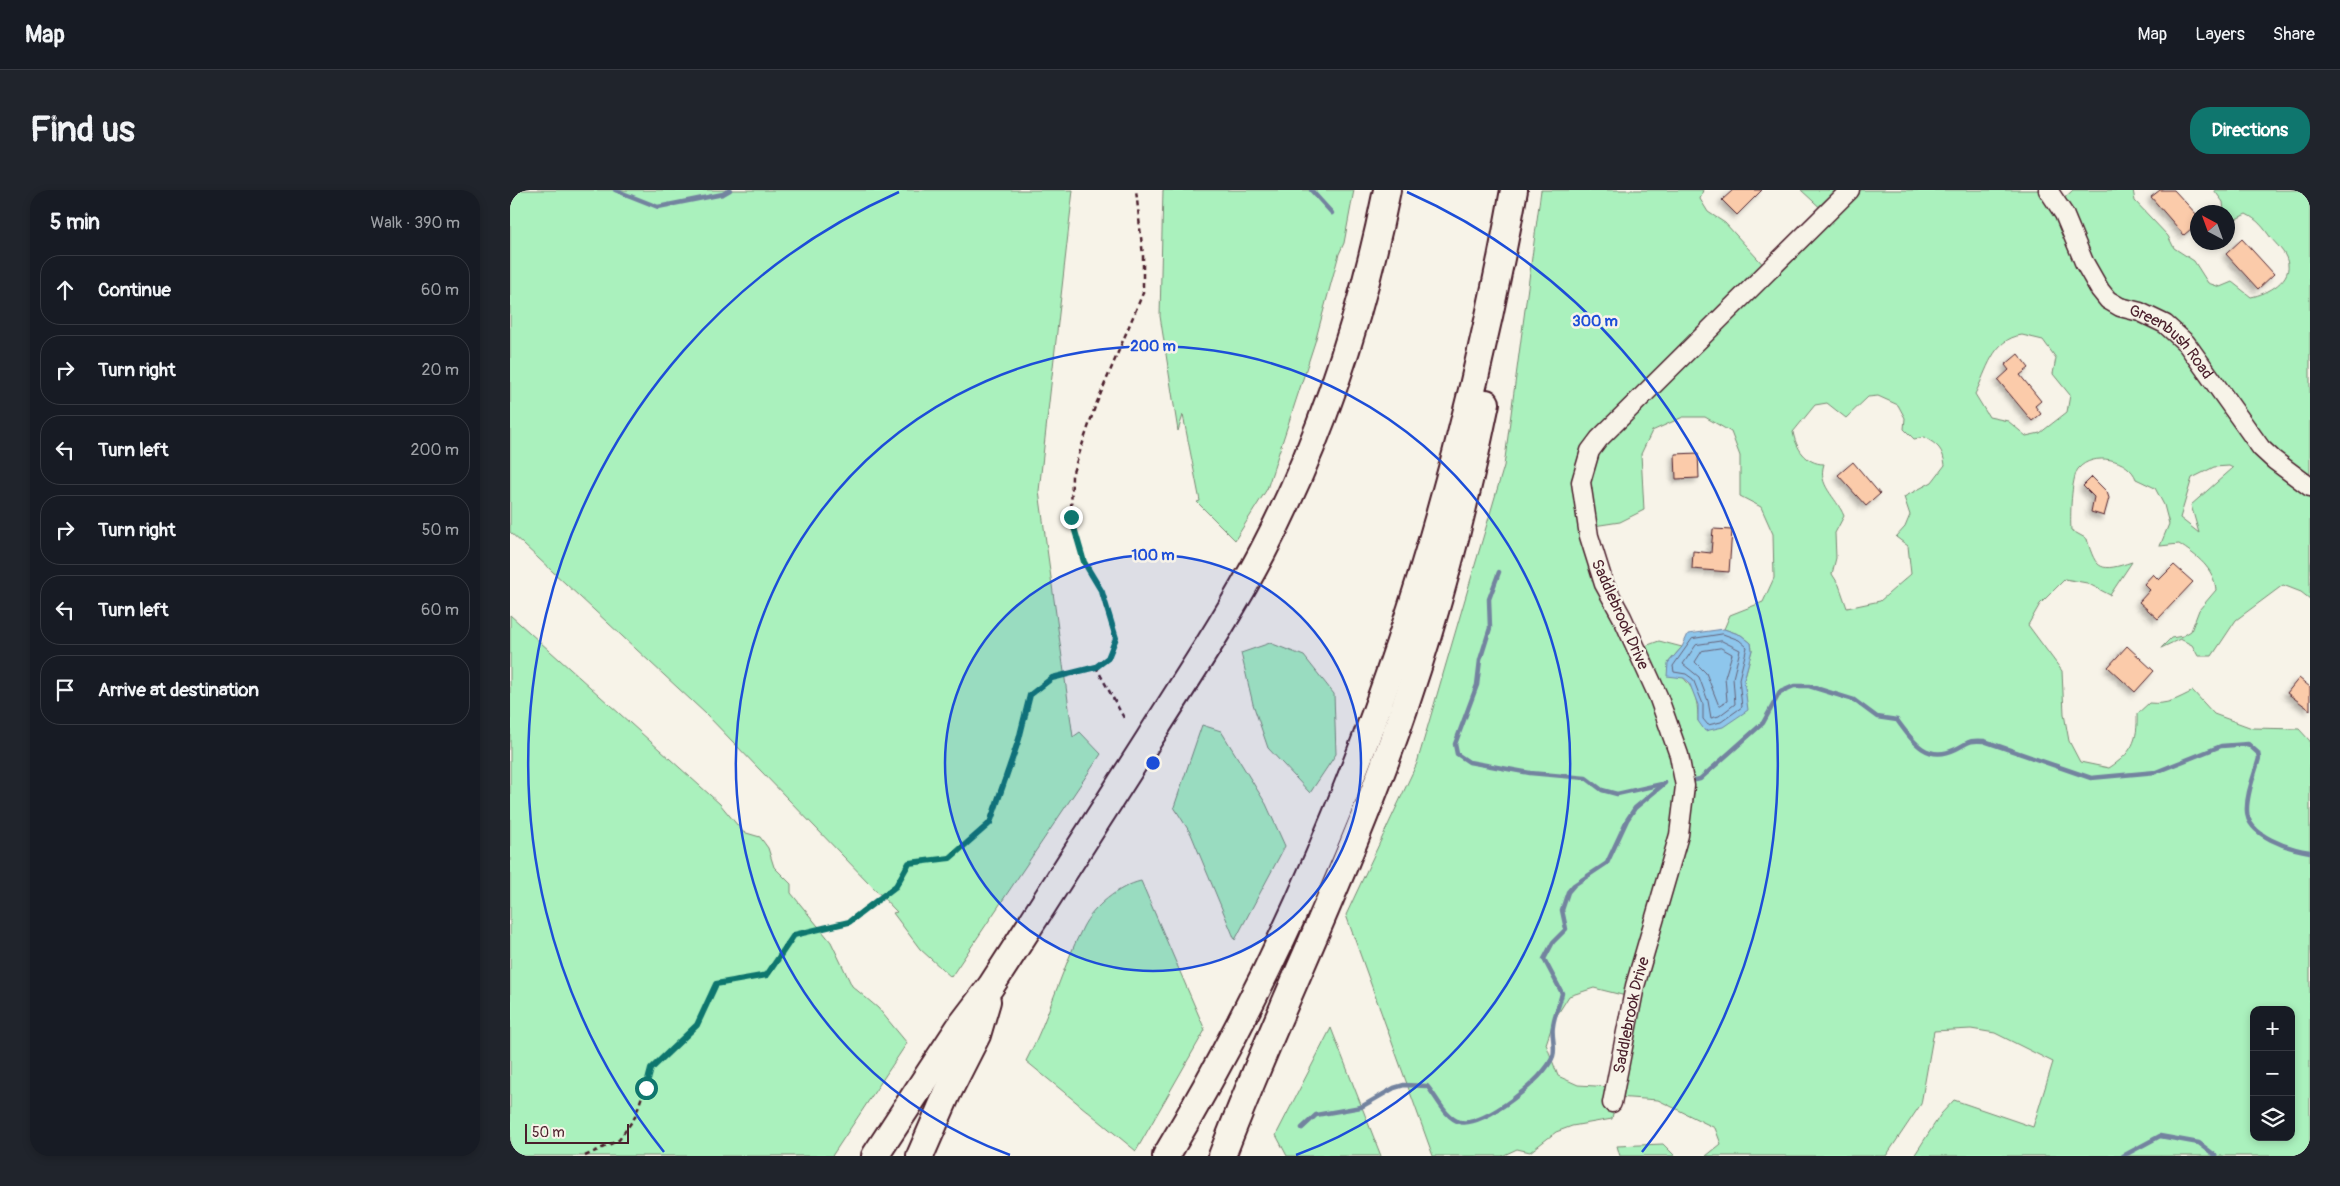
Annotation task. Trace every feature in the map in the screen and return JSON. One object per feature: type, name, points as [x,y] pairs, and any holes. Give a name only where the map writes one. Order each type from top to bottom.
[{"type":"highway","points":[[875,1156],[959,1028],[991,986],[1219,630],[1263,550],[1306,460],[1341,365],[1366,280],[1387,190]]},
{"type":"highway","points":[[1166,1156],[1227,1050],[1295,913],[1335,821],[1390,677],[1424,570],[1462,430],[1514,190]]},
{"type":"highway","points":[[1222,1156],[1377,783],[1428,640],[1463,508],[1489,386],[1499,325],[1514,190]]},
{"type":"highway","points":[[920,1156],[947,1094],[977,1035],[991,986]]},
{"type":"street","name":"Saddlebrook Drive","points":[[1612,1103],[1635,986],[1679,835],[1685,786],[1679,755],[1658,696],[1598,567],[1588,536],[1581,495],[1583,471],[1590,451],[1599,439],[1850,190]]},
{"type":"street","name":"Greenbush Road","points":[[2048,190],[2064,214],[2091,276],[2104,295],[2120,307],[2154,318],[2186,343],[2261,448],[2310,487]]},
{"type":"path","points":[[585,1156],[619,1140],[635,1117],[651,1069],[697,1025],[716,984],[767,975],[794,935],[849,922],[896,886],[909,863],[950,858],[990,823],[1019,739],[1030,695],[1052,678],[1096,667],[1108,658],[1116,638],[1102,592],[1084,562],[1071,517],[1072,475],[1095,407],[1143,293],[1143,256],[1136,190]]},
{"type":"path","points":[[1096,667],[1124,718]]},
{"type":"green space","points":[[510,190],[1073,190],[1039,491],[1073,737],[1080,732],[1101,754],[951,977],[920,949],[893,913],[897,912],[706,714],[510,532]]},
{"type":"green space","points":[[1163,190],[1354,190],[1344,243],[1339,254],[1315,342],[1267,489],[1235,540],[1197,502],[1200,501],[1183,415],[1178,431],[1160,316]]},
{"type":"green space","points":[[1541,190],[1703,190],[1700,199],[1708,212],[1725,223],[1768,270],[1826,213],[1801,190],[2048,190],[2059,203],[2073,190],[2133,190],[2135,201],[2168,236],[2174,248],[2194,261],[2208,283],[2220,287],[2232,282],[2251,297],[2264,293],[2283,280],[2287,274],[2288,267],[2286,257],[2257,221],[2246,214],[2235,220],[2235,205],[2223,205],[2214,190],[2310,190],[2310,599],[2301,592],[2283,585],[2236,620],[2212,656],[2198,656],[2192,645],[2180,639],[2161,648],[2171,638],[2183,636],[2191,631],[2199,610],[2216,590],[2215,582],[2204,563],[2179,544],[2160,546],[2169,524],[2164,505],[2155,488],[2136,479],[2126,466],[2119,462],[2101,459],[2085,463],[2078,469],[2071,498],[2071,530],[2087,539],[2093,558],[2101,566],[2107,568],[2132,562],[2110,595],[2087,583],[2065,579],[2040,604],[2028,625],[2062,671],[2064,714],[2069,741],[2080,762],[2109,768],[2123,757],[2132,746],[2135,739],[2137,714],[2149,703],[2167,702],[2193,691],[2214,714],[2252,728],[2299,729],[2310,741],[2310,1156],[1914,1156],[1941,1114],[1954,1100],[2033,1127],[2053,1062],[1995,1033],[1971,1029],[1934,1031],[1921,1104],[1886,1156],[1706,1156],[1721,1144],[1715,1128],[1658,1100],[1616,1097],[1612,1119],[1572,1126],[1556,1132],[1530,1152],[1517,1149],[1502,1156],[1433,1156],[1346,915],[1417,763],[1504,466]],"holes":[[[2022,335],[2043,340],[2056,358],[2053,374],[2070,395],[2067,412],[2040,433],[2026,436],[2008,421],[1989,417],[1975,394],[1987,366],[1997,349],[2012,338]],[[1878,396],[1898,405],[1905,418],[1904,429],[1914,439],[1924,437],[1936,445],[1943,455],[1945,465],[1932,482],[1904,497],[1910,515],[1905,527],[1896,537],[1908,546],[1911,574],[1880,601],[1847,608],[1839,585],[1832,574],[1836,558],[1835,533],[1844,516],[1825,485],[1823,479],[1824,464],[1812,461],[1803,454],[1799,449],[1793,432],[1815,405],[1827,403],[1846,418],[1868,397]],[[1683,417],[1705,417],[1731,432],[1740,456],[1740,496],[1761,507],[1773,534],[1774,578],[1763,602],[1730,615],[1724,629],[1741,635],[1751,643],[1752,650],[1744,680],[1747,707],[1698,721],[1698,710],[1691,688],[1682,676],[1668,663],[1682,647],[1659,641],[1637,649],[1587,527],[1620,522],[1644,510],[1641,454],[1652,431]],[[2229,466],[2233,468],[2191,505],[2199,533],[2180,518],[2192,478],[2214,467]],[[1594,988],[1630,997],[1613,1087],[1578,1085],[1558,1076],[1546,1044],[1554,1020],[1569,996]]]},
{"type":"green space","points":[[510,615],[720,804],[743,832],[760,837],[768,848],[774,867],[791,884],[791,893],[831,942],[852,986],[878,1008],[907,1043],[832,1156],[510,1156]]},
{"type":"green space","points":[[1270,643],[1304,656],[1334,694],[1336,754],[1310,793],[1268,748],[1253,704],[1241,653]]},
{"type":"green space","points":[[1202,725],[1221,731],[1266,804],[1285,846],[1235,940],[1191,834],[1174,807]]},
{"type":"green space","points":[[1141,881],[1205,1030],[1136,1151],[1026,1061],[1042,1028],[1075,943],[1087,919],[1116,892]]},
{"type":"green space","points":[[1331,1028],[1381,1156],[1287,1156],[1276,1135]]},
{"type":"green space","points":[[1663,1144],[1675,1156],[1620,1156],[1617,1146]]},
{"type":"water","points":[[1724,629],[1741,635],[1751,643],[1752,650],[1744,680],[1748,710],[1723,727],[1705,731],[1698,721],[1698,705],[1689,682],[1684,678],[1667,676],[1668,663],[1682,647],[1688,634]]},
{"type":"building","points":[[1733,190],[1762,190],[1737,215],[1722,200]]},
{"type":"building","points":[[2160,190],[2174,190],[2190,207],[2190,230],[2184,235],[2151,197]]},
{"type":"building","points":[[2242,239],[2274,274],[2258,289],[2226,254],[2230,250],[2235,250],[2235,246]]},
{"type":"building","points":[[2018,354],[2029,368],[2020,375],[2041,401],[2035,406],[2041,414],[2032,421],[1998,380],[2009,370],[2005,365]]},
{"type":"building","points":[[1698,453],[1699,478],[1676,479],[1675,454]]},
{"type":"building","points":[[1853,462],[1880,494],[1866,506],[1838,475]]},
{"type":"building","points":[[2092,477],[2107,492],[2109,498],[2104,516],[2091,512],[2094,497],[2083,486]]},
{"type":"building","points":[[1713,529],[1732,530],[1729,572],[1692,569],[1693,551],[1711,553]]},
{"type":"building","points":[[2174,565],[2193,582],[2158,619],[2139,602],[2150,590],[2144,584],[2153,574],[2159,580]]},
{"type":"building","points":[[2127,646],[2154,671],[2135,692],[2108,667]]},
{"type":"building","points":[[2299,678],[2310,687],[2310,710],[2287,693]]},
{"type":"waterway","points":[[615,190],[658,207],[723,194],[730,190]]},
{"type":"waterway","points":[[1311,190],[1332,213]]},
{"type":"waterway","points":[[1499,572],[1489,599],[1490,628],[1480,660],[1477,685],[1455,744],[1457,754],[1469,762],[1530,773],[1586,778],[1602,790],[1617,794],[1662,784]]},
{"type":"waterway","points":[[1691,781],[1700,779],[1763,723],[1780,692],[1794,686],[1809,686],[1854,700],[1877,717],[1897,720],[1915,743],[1929,752],[1946,753],[1969,742],[1984,741],[2091,778],[2156,772],[2221,746],[2248,744],[2258,753],[2259,758],[2248,798],[2247,811],[2249,820],[2254,828],[2271,840],[2310,852]]},
{"type":"waterway","points":[[1302,1128],[1316,1115],[1361,1107],[1394,1088],[1404,1085],[1427,1086],[1445,1111],[1460,1122],[1470,1122],[1498,1110],[1527,1088],[1548,1065],[1554,1052],[1553,1026],[1562,993],[1544,959],[1553,942],[1566,929],[1562,910],[1568,892],[1574,885],[1607,863],[1627,820],[1635,808],[1665,783]]},
{"type":"waterway","points":[[2123,1156],[2160,1136],[2199,1143],[2216,1156]]},
{"type":"route","points":[[646,1088],[651,1069],[697,1025],[716,984],[767,975],[794,935],[849,922],[896,886],[909,863],[950,858],[990,823],[1019,739],[1030,695],[1052,678],[1096,667],[1108,658],[1116,638],[1102,592],[1084,562],[1071,517]]}]
